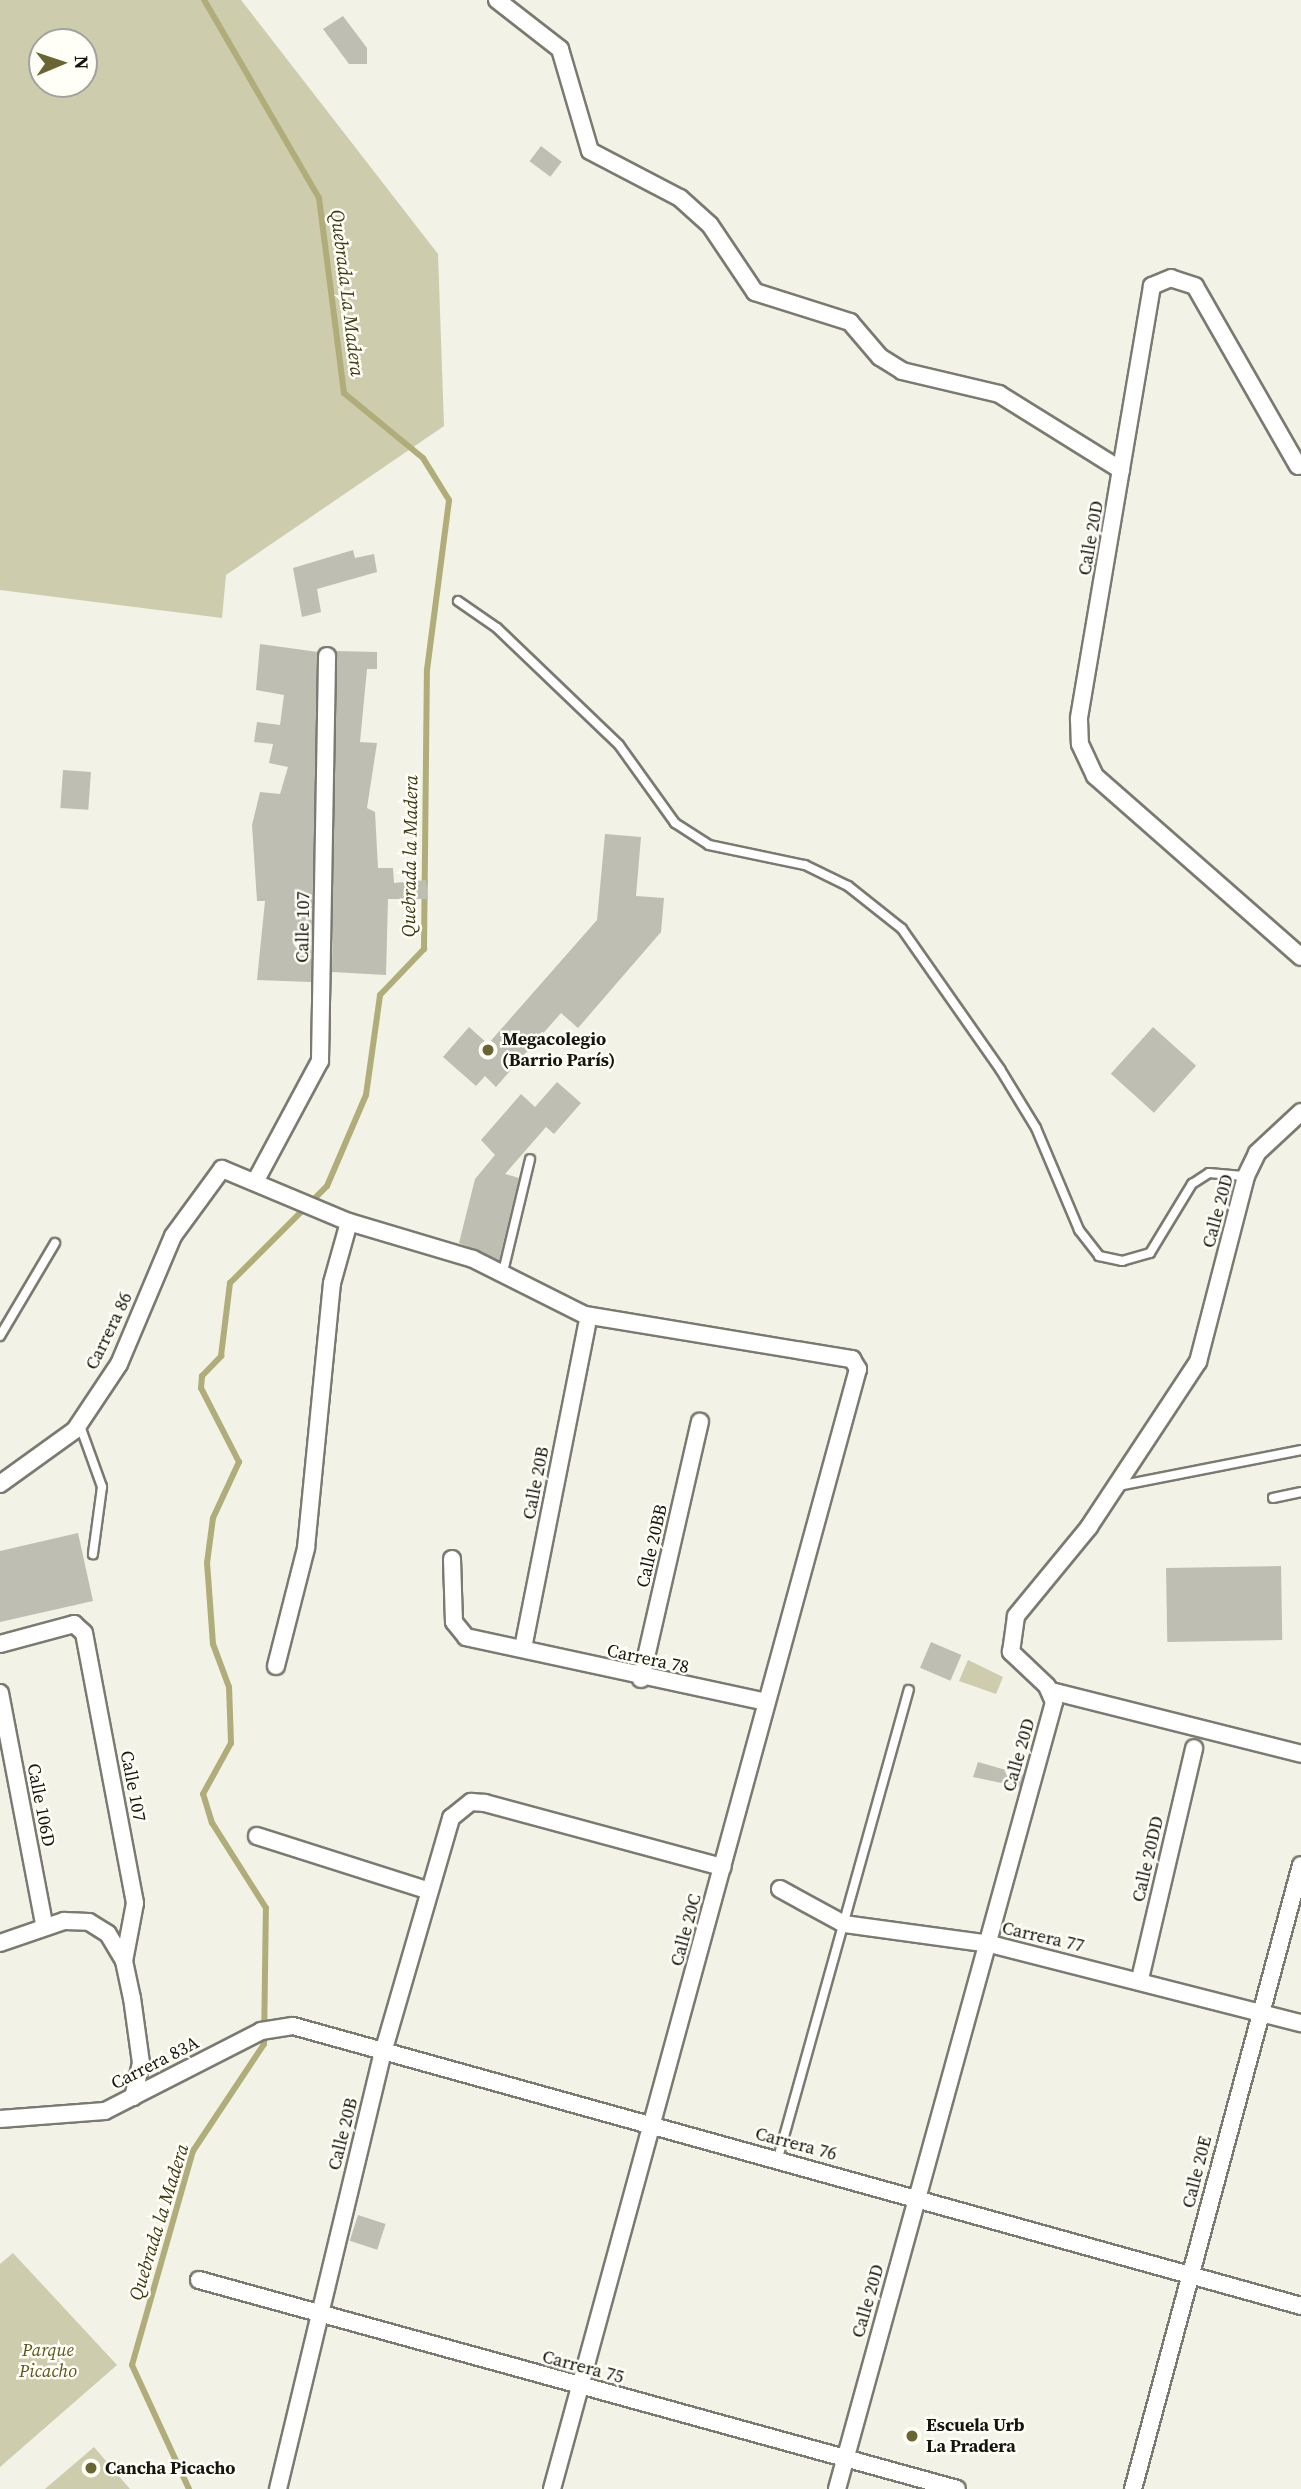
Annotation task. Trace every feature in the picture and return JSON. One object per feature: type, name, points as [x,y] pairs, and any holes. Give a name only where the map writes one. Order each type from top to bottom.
[{"type":"street","points":[[497,0],[561,49],[590,151],[680,198],[710,225],[764,298],[840,317],[902,371],[999,394],[1121,470]]},
{"type":"street","name":"Calle 20D","points":[[1298,466],[1195,286],[1171,278],[1146,296],[1121,470],[1079,719],[1086,761],[1095,776],[1301,957]]},
{"type":"street","name":"Calle 107","points":[[255,1182],[320,1061],[327,656]]},
{"type":"street","name":"Calle 20D","points":[[836,2489],[990,1944],[1054,1702],[1051,1691],[1011,1651],[1016,1616],[1115,1487],[1198,1362],[1246,1176],[1257,1153],[1301,1112]]},
{"type":"street","name":"Carrera 86","points":[[0,1484],[79,1423],[119,1364],[173,1236],[222,1169],[255,1182]]},
{"type":"street","points":[[255,1182],[349,1222],[414,1238],[502,1276]]},
{"type":"street","points":[[276,1666],[306,1548],[332,1283],[349,1222]]},
{"type":"street","name":"Calle 20C","points":[[502,1276],[585,1315],[852,1359],[857,1380],[766,1702],[653,2126],[577,2386],[552,2489]]},
{"type":"street","name":"Calle 20B","points":[[523,1648],[587,1325]]},
{"type":"street","name":"Calle 20BB","points":[[641,1679],[701,1422]]},
{"type":"street","name":"Carrera 78","points":[[452,1559],[454,1622],[460,1633],[641,1679],[766,1702]]},
{"type":"street","name":"Calle 107","points":[[0,1644],[74,1624],[84,1633],[135,1903],[124,1961],[141,2063],[133,2097]]},
{"type":"street","points":[[1051,1691],[1301,1754]]},
{"type":"street","name":"Calle 106D","points":[[0,1693],[44,1924]]},
{"type":"street","name":"Calle 20DD","points":[[1140,1979],[1194,1748]]},
{"type":"street","name":"Calle 20B","points":[[278,2489],[318,2312],[384,2049],[426,1890],[451,1818],[471,1802],[723,1867]]},
{"type":"street","points":[[257,1836],[426,1890]]},
{"type":"street","name":"Calle 20E","points":[[1133,2489],[1191,2275],[1257,2010],[1301,1865]]},
{"type":"street","name":"Carrera 77","points":[[780,1889],[844,1924],[990,1944],[1140,1979],[1301,2023]]},
{"type":"street","name":"Calle 107","points":[[44,1924],[89,1922],[108,1934],[124,1961]]},
{"type":"street","points":[[0,1943],[44,1924]]},
{"type":"street","name":"Carrera 76","points":[[280,2024],[384,2049],[1301,2306]]},
{"type":"street","name":"Carrera 83A","points":[[0,2119],[104,2111],[261,2031],[280,2024]]},
{"type":"street","name":"Carrera 75","points":[[199,2280],[577,2386],[845,2454],[957,2489]]},
{"type":"lane","points":[[458,601],[497,628],[619,745],[675,823],[709,845],[805,864],[848,886],[901,929],[1007,1081],[1036,1128],[1079,1230],[1099,1256],[1122,1261],[1150,1254],[1192,1184],[1209,1173],[1246,1176]]},
{"type":"lane","points":[[502,1276],[530,1159]]},
{"type":"lane","points":[[0,1336],[55,1242]]},
{"type":"lane","points":[[79,1423],[102,1487],[93,1554]]},
{"type":"lane","points":[[1115,1487],[1301,1450]]},
{"type":"lane","points":[[1273,1498],[1301,1492]]},
{"type":"lane","points":[[778,2158],[909,1690]]},
{"type":"green space","points":[[0,0],[241,0],[438,254],[444,426],[226,575],[222,618],[0,590]]},
{"type":"green space","points":[[968,1660],[1003,1677],[996,1694],[959,1681]]},
{"type":"green space","name":"Parque Picacho","points":[[13,2253],[117,2365],[0,2467],[0,2264]]},
{"type":"green space","name":"Cancha Picacho","points":[[94,2447],[130,2489],[45,2489]]},
{"type":"building","points":[[343,16],[367,48],[367,64],[349,64],[323,29]]},
{"type":"building","points":[[541,146],[562,162],[550,177],[530,161]]},
{"type":"building","points":[[353,550],[355,558],[374,554],[377,572],[317,589],[321,612],[302,617],[293,568]]},
{"type":"building","points":[[260,644],[318,652],[311,982],[257,980],[265,901],[257,901],[252,825],[260,792],[280,794],[288,767],[269,763],[273,744],[254,742],[257,722],[280,725],[284,695],[256,690]]},
{"type":"building","points":[[336,651],[377,652],[377,669],[367,669],[360,742],[377,743],[367,808],[375,812],[378,868],[393,868],[394,883],[426,880],[428,899],[388,899],[386,975],[332,972]]},
{"type":"building","points":[[63,770],[91,772],[88,810],[60,808]]},
{"type":"building","name":"Megacolegio (Barrio París)","points":[[605,834],[641,837],[636,896],[664,898],[661,932],[578,1028],[561,1013],[496,1087],[485,1076],[476,1086],[443,1057],[469,1027],[488,1044],[597,920]]},
{"type":"building","points":[[1153,1027],[1196,1066],[1154,1113],[1111,1074]]},
{"type":"building","points":[[557,1082],[581,1103],[554,1134],[546,1127],[505,1174],[519,1178],[499,1260],[459,1243],[475,1179],[495,1155],[481,1140],[521,1094],[535,1107]]},
{"type":"building","points":[[78,1533],[93,1601],[0,1622],[0,1551]]},
{"type":"building","points":[[1281,1566],[1282,1640],[1167,1642],[1166,1568]]},
{"type":"building","points":[[931,1642],[961,1655],[950,1681],[920,1668]]},
{"type":"building","points":[[978,1762],[1023,1775],[1020,1787],[973,1777]]},
{"type":"building","points":[[358,2215],[386,2224],[377,2250],[350,2241]]},
{"type":"waterway","name":"Quebrada la Madera","points":[[189,2489],[132,2365],[193,2151],[264,2044],[266,1908],[212,1823],[203,1794],[231,1743],[229,1687],[213,1644],[207,1563],[213,1518],[239,1462],[201,1388],[202,1376],[221,1356],[230,1283],[327,1186],[366,1095],[380,995],[424,949],[427,670],[449,500],[423,458],[344,393],[319,198],[204,0]]},
{"type":"place","name":"Megacolegio (Barrio París)","points":[[488,1050]]},
{"type":"place","name":"Escuela Urb La Pradera","points":[[912,2436]]},
{"type":"place","name":"Cancha Picacho","points":[[91,2468]]},
{"type":"water label","name":"Quebrada La Madera","points":[[347,293]]}]
